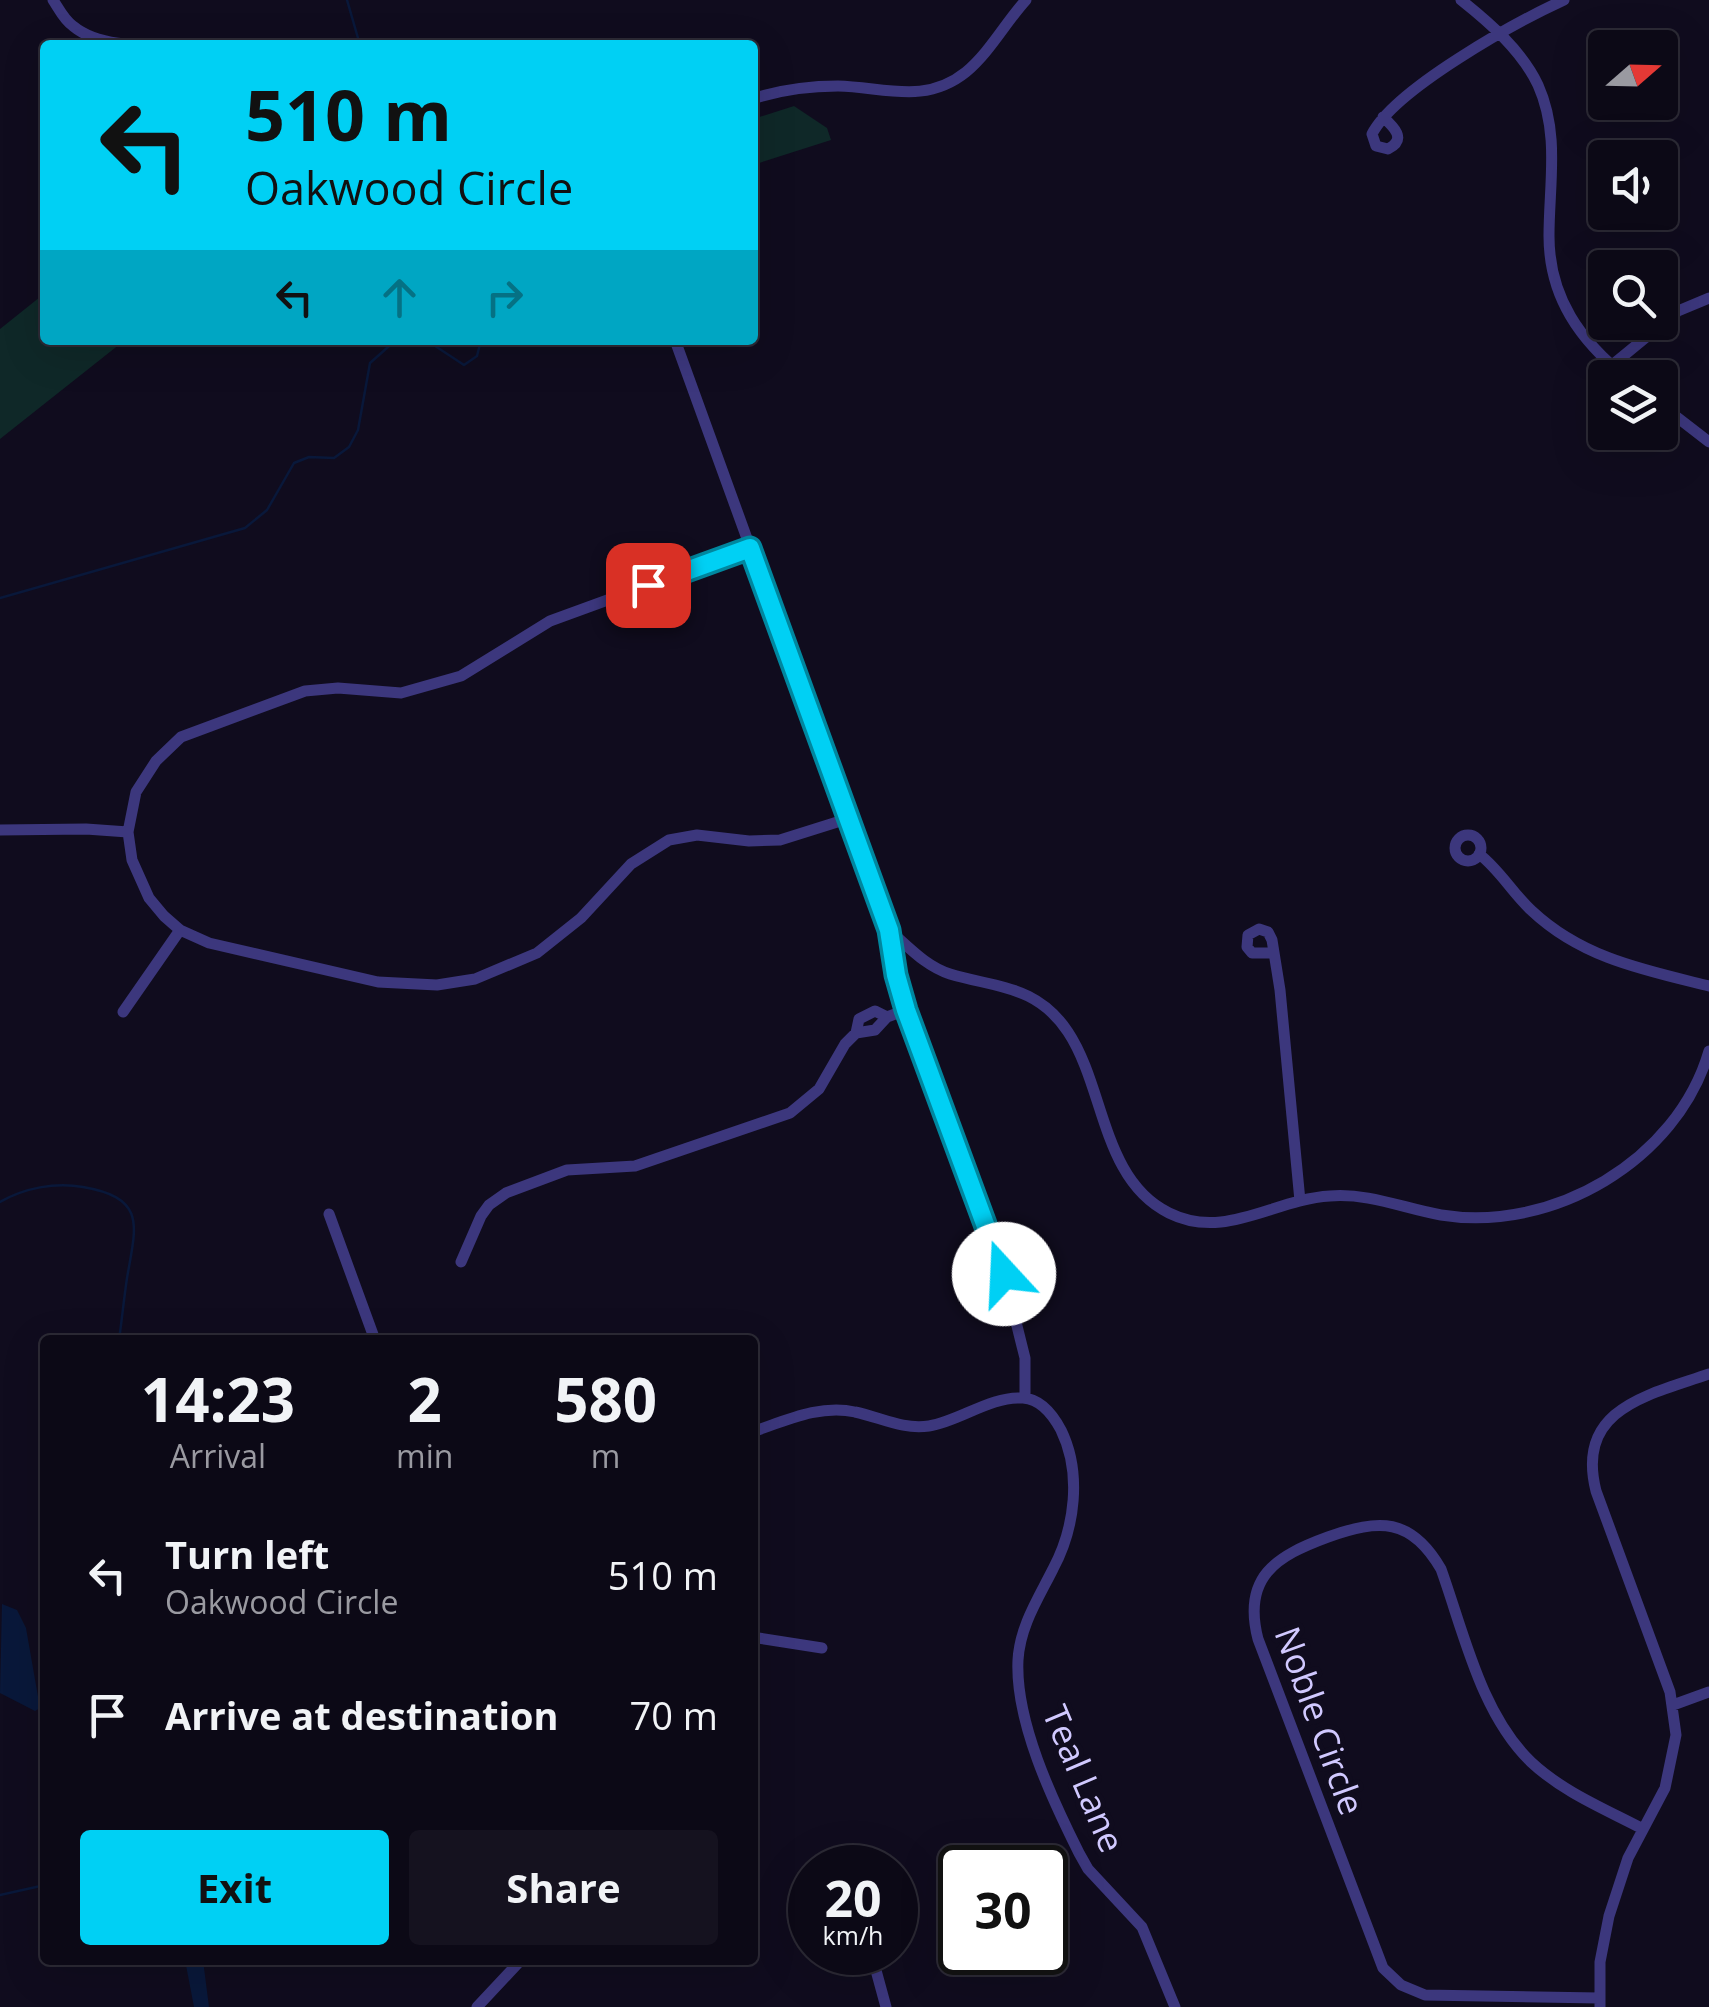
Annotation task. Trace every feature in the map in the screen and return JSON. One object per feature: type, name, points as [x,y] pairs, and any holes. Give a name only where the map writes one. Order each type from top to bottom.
[{"type":"street","points":[[53,0],[69,24],[92,37],[108,40]]},
{"type":"street","points":[[758,97],[832,86],[920,94],[962,75],[982,57],[1026,0]]},
{"type":"street","points":[[1461,0],[1526,64],[1538,86],[1550,122],[1554,189],[1550,256],[1560,296],[1581,335],[1606,360]]},
{"type":"street","points":[[1383,118],[1416,87],[1564,0]]},
{"type":"street","points":[[1619,360],[1678,311],[1709,298]]},
{"type":"street","points":[[677,345],[889,930],[906,1010],[988,1232],[999,1245],[1006,1264],[1004,1274],[1025,1358],[1025,1398],[998,1402],[928,1426],[892,1424],[853,1411],[824,1410],[758,1430]]},
{"type":"street","points":[[1678,418],[1709,442]]},
{"type":"street","points":[[750,548],[550,621],[480,666],[446,681],[401,693],[338,688],[305,690],[197,729],[170,747],[146,774],[131,807],[128,832],[132,860],[142,886],[180,930],[226,948],[378,982],[416,986],[454,983],[498,971],[537,953],[581,918],[630,864],[668,840],[697,834],[749,841],[780,840],[850,818]]},
{"type":"street","points":[[0,830],[86,828],[128,832]]},
{"type":"street","points":[[1479,854],[1528,909],[1566,938],[1620,964],[1709,986]]},
{"type":"street","points":[[123,1012],[180,930]]},
{"type":"street","points":[[889,930],[925,963],[948,974],[1016,988],[1042,1004],[1057,1018],[1078,1052],[1130,1180],[1152,1203],[1190,1221],[1210,1224],[1244,1219],[1300,1202],[1356,1194],[1441,1215],[1503,1216],[1544,1208],[1602,1184],[1655,1142],[1685,1102],[1709,1052]]},
{"type":"street","points":[[1274,953],[1286,1030],[1300,1202]]},
{"type":"street","points":[[856,1033],[878,1029],[887,1016],[906,1010]]},
{"type":"street","points":[[461,1262],[481,1216],[506,1193],[567,1170],[635,1166],[790,1114],[820,1088],[864,1015],[880,1012],[887,1016]]},
{"type":"street","points":[[329,1214],[373,1335]]},
{"type":"street","points":[[1599,2003],[1600,1962],[1608,1916],[1628,1858],[1665,1788],[1676,1734],[1673,1705],[1596,1490],[1594,1446],[1602,1427],[1624,1406],[1709,1374]]},
{"type":"street","name":"Teal Lane","points":[[1025,1398],[1038,1402],[1063,1434],[1073,1492],[1062,1552],[1022,1633],[1018,1664],[1028,1730],[1079,1853],[1088,1869],[1142,1928],[1175,2007]]},
{"type":"street","name":"Noble Circle","points":[[1599,2003],[1425,1995],[1401,1985],[1382,1968],[1258,1639],[1255,1598],[1269,1568],[1295,1550],[1356,1527],[1383,1524],[1415,1536],[1441,1569],[1490,1702],[1509,1737],[1530,1761],[1558,1783],[1643,1829]]},
{"type":"street","points":[[758,1638],[822,1648]]},
{"type":"street","points":[[1673,1705],[1709,1692]]},
{"type":"street","points":[[477,2007],[516,1965]]},
{"type":"street","points":[[879,1975],[886,2007]]},
{"type":"green space","points":[[794,106],[827,128],[831,140],[758,163],[758,117]]},
{"type":"green space","points":[[40,297],[40,345],[119,345],[0,439],[0,329]]},
{"type":"water","points":[[2,1604],[17,1610],[26,1628],[40,1708],[35,1711],[0,1693]]},
{"type":"water","points":[[186,1965],[204,1965],[209,2007],[194,2007]]},
{"type":"waterway","points":[[347,0],[359,40]]},
{"type":"waterway","points":[[0,598],[245,528],[267,510],[294,463],[309,457],[334,458],[349,447],[358,430],[370,363],[390,345]]},
{"type":"waterway","points":[[434,345],[464,365],[477,356],[480,345]]},
{"type":"waterway","points":[[0,1202],[40,1187],[62,1185],[104,1192],[127,1207],[134,1229],[120,1335]]},
{"type":"waterway","points":[[0,1895],[40,1886]]},
{"type":"route","points":[[648,585],[750,548],[889,930],[906,1010],[988,1232],[999,1245],[1006,1264],[1004,1274]]}]
